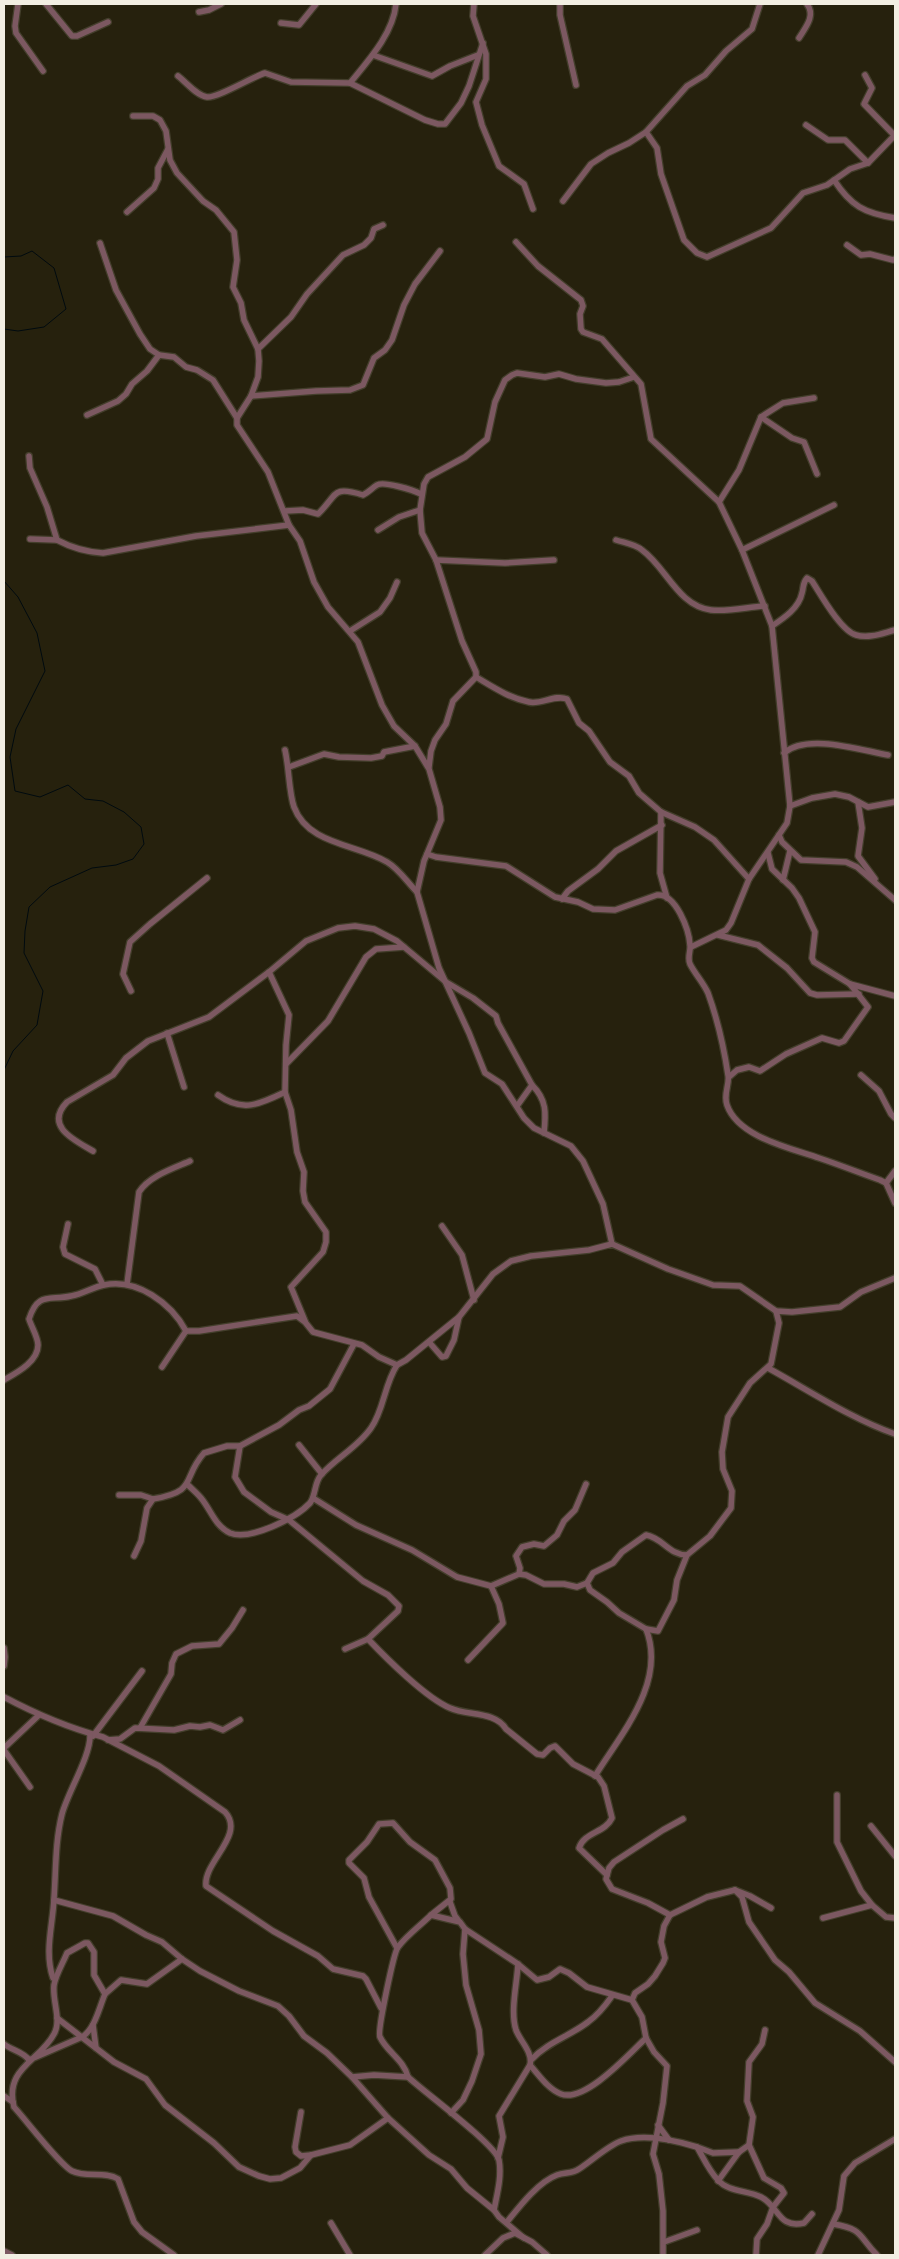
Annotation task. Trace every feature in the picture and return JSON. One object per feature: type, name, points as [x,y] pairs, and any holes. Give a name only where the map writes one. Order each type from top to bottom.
[{"type":"street","points":[[18,4],[16,32],[43,71]]},
{"type":"street","points":[[46,4],[72,36],[77,36],[108,22]]},
{"type":"street","points":[[199,12],[209,10],[221,4]]},
{"type":"street","points":[[282,23],[299,25],[303,23],[316,4]]},
{"type":"street","points":[[350,83],[373,55],[392,20],[396,4]]},
{"type":"street","points":[[474,4],[473,16],[486,54],[486,79],[476,102],[482,125],[499,166],[524,184],[529,204],[533,209]]},
{"type":"street","points":[[560,4],[560,15],[576,85]]},
{"type":"street","points":[[563,202],[591,164],[646,132],[687,86],[705,76],[726,51],[752,29],[760,4]]},
{"type":"street","points":[[799,38],[811,15],[811,10],[807,4]]},
{"type":"street","points":[[178,76],[207,97],[265,73],[291,82],[350,83],[425,120],[445,124],[461,103],[469,86],[483,43]]},
{"type":"street","points":[[373,55],[432,76],[450,66],[478,56]]},
{"type":"street","points":[[646,132],[657,148],[661,174],[684,240],[697,253],[707,257],[764,233],[783,217],[803,193],[827,185],[850,169],[868,163],[895,136],[864,104],[872,88],[865,75]]},
{"type":"street","points":[[133,116],[153,116],[160,120],[166,131],[170,160],[177,173],[233,229],[237,260],[233,287],[242,304],[244,320],[258,349],[259,369],[251,396],[237,418]]},
{"type":"street","points":[[806,124],[828,140],[845,140],[868,163]]},
{"type":"street","points":[[127,212],[154,188],[158,179],[158,168],[168,149]]},
{"type":"street","points":[[834,180],[847,199],[862,209],[872,214],[895,218]]},
{"type":"street","points":[[258,349],[292,317],[307,294],[343,255],[364,245],[371,238],[374,229],[383,225]]},
{"type":"street","points":[[516,242],[538,266],[581,300],[580,314],[583,332],[602,339],[641,384],[651,439],[719,502],[742,550],[772,626],[790,806],[787,823],[750,879],[731,924],[718,935],[691,947]]},
{"type":"street","points":[[100,243],[116,290],[150,349],[159,355],[174,357],[186,367],[197,370],[213,380],[237,418],[237,425],[268,472],[289,525],[300,540],[314,582],[328,606],[350,631],[362,649],[374,690],[394,726],[415,746],[429,769],[441,813],[439,826],[427,854],[417,892]]},
{"type":"street","points":[[847,245],[861,255],[870,254],[892,260],[895,259]]},
{"type":"street","points":[[251,396],[350,390],[363,386],[374,358],[385,350],[392,340],[404,306],[415,284],[440,251]]},
{"type":"street","points":[[87,414],[122,398],[159,355]]},
{"type":"street","points":[[634,377],[619,382],[606,383],[576,379],[559,374],[545,377],[517,373],[505,380],[495,402],[486,440],[464,457],[428,477],[421,494],[422,533],[436,560],[476,677],[502,692],[530,703],[560,698],[567,699],[576,720],[589,731],[606,757],[629,776],[639,793],[661,812],[695,827],[714,840],[750,879]]},
{"type":"street","points":[[719,502],[740,470],[761,417],[783,402],[814,398]]},
{"type":"street","points":[[761,417],[792,438],[804,442],[817,474]]},
{"type":"street","points":[[29,456],[30,468],[47,507],[57,540]]},
{"type":"street","points":[[285,511],[303,510],[318,514],[339,491],[346,489],[363,495],[378,484],[386,484],[399,489],[411,489],[421,494]]},
{"type":"street","points":[[742,550],[834,505]]},
{"type":"street","points":[[378,530],[399,517],[420,510]]},
{"type":"street","points":[[30,539],[57,540],[74,548],[103,554],[196,536],[289,525]]},
{"type":"street","points":[[616,540],[642,549],[682,594],[703,608],[720,610],[765,606]]},
{"type":"street","points":[[436,560],[505,563],[554,560]]},
{"type":"street","points":[[772,626],[785,617],[799,601],[803,583],[807,578],[812,581],[841,624],[854,635],[866,636],[895,630]]},
{"type":"street","points":[[350,631],[380,612],[390,598],[397,582]]},
{"type":"street","points":[[429,769],[431,751],[435,740],[446,724],[454,701],[476,677]]},
{"type":"street","points":[[784,753],[790,748],[802,744],[819,744],[888,755]]},
{"type":"street","points":[[290,767],[324,754],[339,758],[371,758],[382,756],[384,752],[415,746]]},
{"type":"street","points":[[285,750],[290,767],[293,805],[305,824],[323,836],[387,861],[398,870],[417,892],[434,953],[485,1073],[502,1084],[530,1123],[544,1133],[571,1146],[583,1161],[603,1204],[612,1244]]},
{"type":"street","points":[[790,806],[812,798],[835,794],[849,796],[868,807],[895,802]]},
{"type":"street","points":[[858,802],[862,828],[858,856],[884,891]]},
{"type":"street","points":[[661,812],[660,873],[666,898]]},
{"type":"street","points":[[562,899],[568,891],[598,869],[616,850],[662,825]]},
{"type":"street","points":[[779,835],[782,842],[801,860],[846,862],[857,867],[895,900]]},
{"type":"street","points":[[783,880],[790,851]]},
{"type":"street","points":[[768,853],[772,869],[800,898],[815,932],[812,958],[814,962],[850,984],[895,996]]},
{"type":"street","points":[[427,854],[436,857],[506,866],[562,899],[578,902],[602,911],[615,910],[657,895],[662,895],[683,919],[691,947],[690,964],[708,994],[729,1077],[726,1090],[727,1105],[736,1121],[753,1133],[796,1152],[817,1157],[886,1183],[895,1203]]},
{"type":"street","points":[[131,991],[123,974],[130,942],[206,878]]},
{"type":"street","points":[[93,1150],[73,1140],[62,1129],[58,1119],[61,1109],[81,1093],[113,1074],[126,1058],[148,1041],[209,1017],[269,972],[306,941],[338,928],[355,926],[374,929],[404,946],[446,982],[473,998],[496,1016],[532,1085],[540,1093],[546,1108],[544,1133]]},
{"type":"street","points":[[718,935],[758,945],[787,968],[810,993],[817,995],[859,994]]},
{"type":"street","points":[[286,1064],[328,1021],[366,957],[376,949],[404,946]]},
{"type":"street","points":[[269,972],[289,1015],[285,1092],[291,1110],[297,1152],[304,1172],[303,1191],[305,1202],[326,1232],[323,1252],[291,1287],[305,1322]]},
{"type":"street","points":[[729,1077],[737,1070],[749,1067],[760,1071],[786,1054],[822,1038],[839,1043],[844,1041],[868,1007],[850,984]]},
{"type":"street","points":[[167,1033],[184,1087]]},
{"type":"street","points":[[861,1075],[879,1091],[895,1118]]},
{"type":"street","points":[[517,1106],[532,1085]]},
{"type":"street","points":[[218,1095],[246,1107],[269,1100],[285,1092]]},
{"type":"street","points":[[127,1284],[140,1192],[144,1185],[168,1170],[190,1162]]},
{"type":"street","points":[[886,1183],[895,1171]]},
{"type":"street","points":[[68,1224],[63,1247],[65,1254],[95,1269],[103,1285]]},
{"type":"street","points":[[442,1226],[462,1255],[474,1300]]},
{"type":"street","points":[[188,1484],[201,1498],[217,1523],[230,1532],[255,1532],[289,1520],[313,1498],[315,1484],[322,1474],[371,1429],[380,1413],[383,1397],[397,1365],[459,1317],[493,1274],[511,1261],[612,1244],[668,1269],[713,1285],[740,1286],[776,1311],[792,1312],[840,1307],[861,1292],[895,1278]]},
{"type":"street","points":[[4,1380],[28,1365],[35,1355],[38,1345],[28,1319],[36,1304],[57,1296],[68,1297],[86,1293],[103,1285],[127,1284],[152,1295],[169,1307],[186,1331]]},
{"type":"street","points":[[313,1498],[356,1525],[412,1550],[451,1574],[491,1586],[519,1574],[526,1575],[544,1584],[564,1584],[577,1587],[592,1592],[608,1602],[619,1613],[646,1629],[658,1631],[674,1600],[677,1580],[687,1555],[710,1536],[731,1508],[732,1491],[723,1469],[722,1452],[728,1417],[750,1383],[768,1368],[774,1356],[779,1323],[776,1311]]},
{"type":"street","points":[[162,1367],[186,1331],[297,1316],[313,1332],[368,1348],[379,1357],[397,1365]]},
{"type":"street","points":[[429,1342],[438,1354],[442,1357],[446,1356],[454,1340],[459,1317]]},
{"type":"street","points":[[119,1495],[141,1495],[153,1499],[175,1494],[188,1484],[194,1467],[204,1453],[227,1446],[240,1446],[290,1419],[330,1389],[354,1344]]},
{"type":"street","points":[[768,1368],[824,1398],[835,1407],[895,1434]]},
{"type":"street","points":[[299,1444],[322,1474]]},
{"type":"street","points":[[240,1446],[235,1477],[244,1492],[271,1512],[289,1520],[363,1581],[397,1602],[398,1610],[368,1639],[345,1649]]},
{"type":"street","points":[[519,1574],[520,1568],[516,1556],[519,1550],[534,1544],[544,1546],[557,1535],[564,1521],[575,1510],[586,1484]]},
{"type":"street","points":[[134,1556],[141,1541],[147,1508],[153,1499]]},
{"type":"street","points":[[577,1587],[587,1583],[593,1573],[613,1562],[622,1552],[646,1535],[657,1539],[672,1552],[687,1555]]},
{"type":"street","points":[[587,1583],[592,1592]]},
{"type":"street","points":[[468,1660],[503,1623],[491,1586]]},
{"type":"street","points":[[140,1728],[167,1681],[176,1654],[192,1646],[219,1644],[243,1610]]},
{"type":"street","points":[[596,1776],[630,1721],[651,1672],[652,1660],[646,1629]]},
{"type":"street","points":[[368,1639],[417,1684],[445,1705],[503,1723],[506,1729],[541,1756],[550,1748],[556,1746],[573,1764],[596,1776],[604,1786],[612,1818],[610,1823],[585,1838],[579,1848],[607,1875]]},
{"type":"street","points":[[4,1648],[6,1656],[4,1666]]},
{"type":"street","points":[[53,1978],[49,1966],[49,1941],[54,1900],[56,1846],[62,1813],[88,1750],[91,1736],[142,1671]]},
{"type":"street","points":[[4,1697],[39,1715],[106,1740],[159,1766],[198,1792],[228,1816],[228,1838],[214,1862],[206,1881],[210,1890],[228,1899],[273,1931],[318,1956],[333,1968],[363,1976],[381,2005],[382,2011]]},
{"type":"street","points":[[30,1787],[4,1749],[39,1715]]},
{"type":"street","points":[[106,1740],[120,1739],[130,1730],[140,1728],[174,1730],[190,1726],[210,1725],[223,1730],[240,1720]]},
{"type":"street","points":[[837,1795],[838,1842],[861,1891],[872,1905],[886,1917],[895,1918]]},
{"type":"street","points":[[670,1915],[648,1902],[612,1889],[606,1879],[614,1862],[684,1818]]},
{"type":"street","points":[[397,1948],[370,1896],[364,1878],[349,1863],[349,1860],[367,1842],[377,1826],[387,1823],[393,1824],[410,1842],[435,1860],[450,1888],[452,1895],[450,1902],[454,1916],[465,1929],[518,1964],[537,1980],[549,1977],[560,1969],[569,1973],[587,1987],[612,1996],[632,2000],[642,2017],[646,2038],[654,2052],[667,2066],[664,2103],[653,2154],[659,2174],[664,2242],[663,2255]]},
{"type":"street","points":[[871,1826],[895,1856]]},
{"type":"street","points":[[735,1890],[742,1897],[749,1922],[775,1960],[789,1972],[815,2002],[860,2031],[887,2057],[895,2062]]},
{"type":"street","points":[[632,2000],[635,1993],[655,1976],[663,1963],[665,1958],[661,1942],[664,1926],[670,1915],[708,1897],[735,1890],[771,1908]]},
{"type":"street","points":[[54,1900],[113,1916],[162,1942],[182,1960],[239,1991],[278,2006],[289,2016],[304,2036],[327,2053],[352,2077],[388,2118],[429,2155],[451,2169],[468,2188],[524,2238],[547,2255]]},
{"type":"street","points":[[450,1902],[432,1915],[397,1948],[378,2034],[384,2044],[406,2069],[408,2077],[473,2130],[498,2158]]},
{"type":"street","points":[[824,1918],[872,1905]]},
{"type":"street","points":[[432,1915],[460,1922]]},
{"type":"street","points":[[451,2113],[463,2100],[481,2054],[479,2030],[466,1985],[463,1954],[465,1929]]},
{"type":"street","points":[[105,1994],[94,1975],[95,1959],[92,1948],[85,1943],[67,1953],[56,1979],[54,2001],[57,2018],[54,2034],[29,2060],[15,2080],[14,2107],[70,2170],[90,2175],[110,2176],[118,2180],[134,2222],[142,2232],[174,2255]]},
{"type":"street","points":[[29,2060],[82,2038],[87,2034],[105,1994],[121,1980],[146,1984],[182,1960]]},
{"type":"street","points":[[518,1964],[514,2014],[517,2032],[531,2062],[549,2087],[561,2094],[571,2096],[585,2091],[610,2072],[646,2038]]},
{"type":"street","points":[[494,2210],[500,2174],[498,2158],[503,2137],[499,2116],[531,2062],[549,2044],[587,2023],[601,2011],[612,1996]]},
{"type":"street","points":[[57,2018],[127,2070],[146,2079],[165,2105],[214,2142],[239,2167],[258,2176],[270,2179],[281,2178],[300,2168],[311,2155]]},
{"type":"street","points":[[93,2023],[96,2048]]},
{"type":"street","points":[[756,2255],[757,2238],[767,2224],[773,2207],[784,2191],[764,2178],[749,2145],[753,2117],[747,2101],[749,2062],[762,2044],[766,2030]]},
{"type":"street","points":[[4,2044],[13,2051],[26,2056],[29,2060]]},
{"type":"street","points":[[352,2077],[374,2075],[408,2077]]},
{"type":"street","points":[[4,2096],[13,2102]]},
{"type":"street","points":[[301,2112],[296,2152],[301,2156],[350,2145],[388,2118]]},
{"type":"street","points":[[658,2125],[669,2140]]},
{"type":"street","points":[[507,2222],[522,2202],[556,2175],[578,2170],[592,2158],[621,2141],[656,2138],[697,2147],[713,2153],[739,2152]]},
{"type":"street","points":[[818,2255],[839,2210],[844,2176],[856,2163],[895,2140]]},
{"type":"street","points":[[718,2181],[739,2152],[749,2145]]},
{"type":"street","points":[[697,2147],[718,2181],[729,2188],[763,2197],[780,2218],[795,2224],[804,2223],[812,2214]]},
{"type":"street","points":[[331,2223],[350,2255]]},
{"type":"street","points":[[833,2224],[850,2227],[856,2231],[865,2238],[877,2255]]},
{"type":"street","points":[[664,2242],[697,2230]]},
{"type":"street","points":[[484,2255],[510,2234],[515,2233],[524,2238]]},
{"type":"street","points":[[4,2250],[12,2255]]},
{"type":"waterway","points":[[4,257],[21,256],[32,251],[54,268],[66,309],[44,327],[18,331],[4,329]]},
{"type":"waterway","points":[[4,581],[18,597],[37,633],[45,671],[16,729],[10,757],[15,791],[40,797],[68,785],[85,799],[103,801],[124,812],[141,827],[144,844],[133,859],[116,865],[92,868],[50,887],[29,907],[24,953],[43,991],[37,1025],[13,1051],[4,1070]]}]
